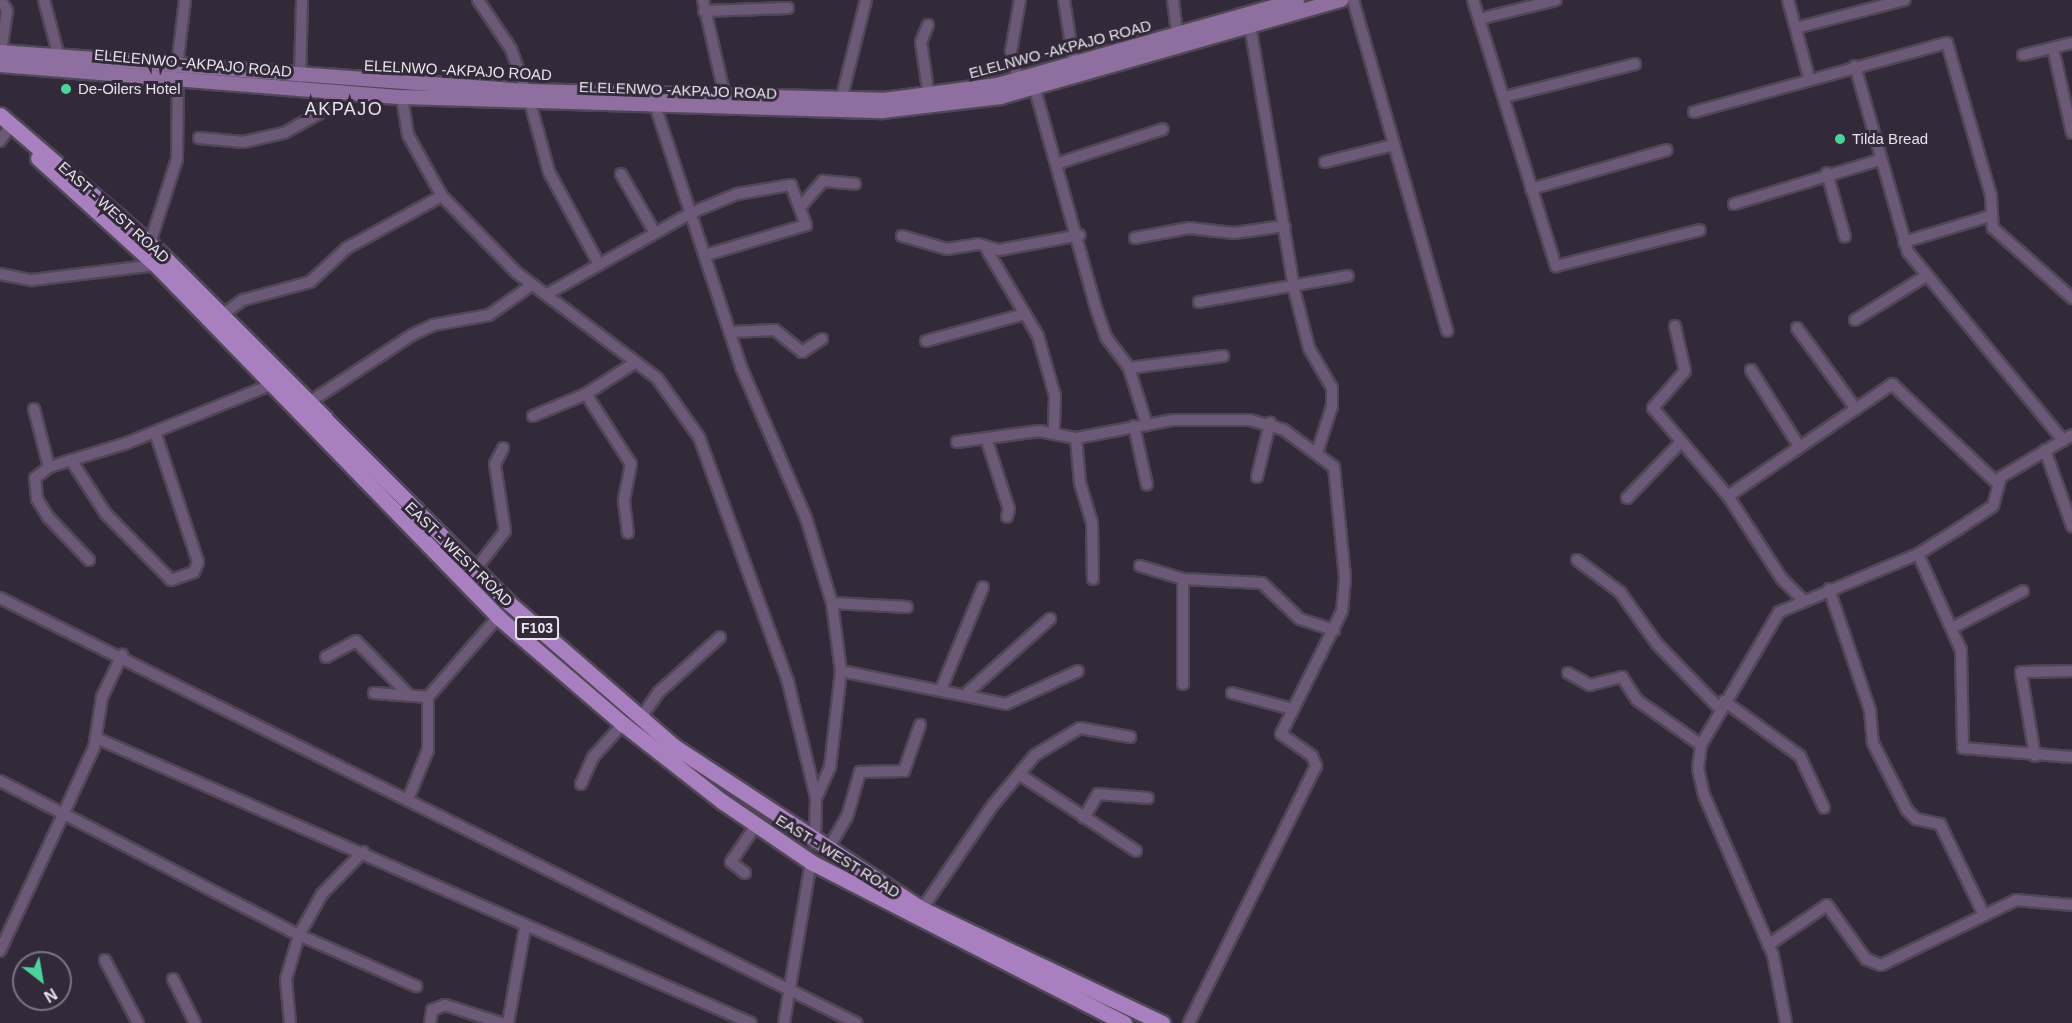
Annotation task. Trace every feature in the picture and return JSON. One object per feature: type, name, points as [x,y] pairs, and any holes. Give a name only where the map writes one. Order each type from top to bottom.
[{"type":"main road","name":"ELELNWO -AKPAJO ROAD","points":[[855,105],[928,96],[1018,80],[1177,33],[1261,5],[1297,0]]},
{"type":"main road","name":"ELELENWO -AKPAJO ROAD","points":[[0,56],[178,73],[335,92],[402,97],[528,97],[655,105],[969,103],[1341,0]]},
{"type":"main road","name":"ELELNWO -AKPAJO ROAD","points":[[0,56],[59,57],[178,73],[300,77],[528,97],[725,97],[840,105]]},
{"type":"main road","name":"EAST - WEST ROAD","points":[[0,115],[150,243],[475,570],[640,719],[821,847],[922,909],[1162,1023]]},
{"type":"main road","name":"EAST - WEST ROAD","points":[[2,134],[156,266],[268,386],[498,617],[623,724],[756,825],[811,862],[1124,1023]]},
{"type":"street","points":[[0,56],[7,11],[1,0]]},
{"type":"street","points":[[44,0],[59,57]]},
{"type":"street","points":[[150,243],[177,159],[178,73],[185,0]]},
{"type":"street","points":[[300,77],[302,0]]},
{"type":"street","points":[[478,0],[511,49],[528,97],[549,172],[599,264]]},
{"type":"street","points":[[840,105],[848,83],[866,0]]},
{"type":"street","points":[[1018,80],[1011,51],[1020,0]]},
{"type":"street","points":[[1064,0],[1074,63]]},
{"type":"street","points":[[1173,0],[1177,33]]},
{"type":"street","points":[[1353,0],[1447,331]]},
{"type":"street","points":[[1473,0],[1556,266],[1700,230]]},
{"type":"street","points":[[1479,19],[1556,0]]},
{"type":"street","points":[[1788,0],[1809,78]]},
{"type":"street","points":[[1796,28],[1885,3],[1904,0]]},
{"type":"street","points":[[725,97],[703,5],[788,8]]},
{"type":"street","points":[[928,25],[921,42],[928,96]]},
{"type":"street","points":[[1250,25],[1294,289],[1309,348],[1332,388],[1332,406],[1317,453]]},
{"type":"street","points":[[1694,112],[1809,78],[1947,43],[1991,195],[1990,216],[2006,242],[2072,298]]},
{"type":"street","points":[[2023,56],[2072,43]]},
{"type":"street","points":[[2053,48],[2072,133]]},
{"type":"street","points":[[1504,97],[1635,64]]},
{"type":"street","points":[[1855,66],[1904,242],[1924,277],[1996,352],[2068,437],[1997,483]]},
{"type":"street","points":[[848,83],[855,105]]},
{"type":"street","points":[[1034,86],[1080,235],[1104,332],[1129,368],[1147,425]]},
{"type":"street","points":[[199,138],[243,142],[284,133],[318,114],[335,92]]},
{"type":"street","points":[[402,97],[408,135],[442,196],[532,285],[549,293],[633,364],[657,378],[678,401],[723,494],[788,682],[816,798],[821,847]]},
{"type":"street","points":[[655,105],[741,367],[806,518],[832,603],[841,671],[830,767],[816,798]]},
{"type":"street","points":[[1059,163],[1163,129]]},
{"type":"street","points":[[1325,162],[1393,145]]},
{"type":"street","points":[[1531,189],[1667,150]]},
{"type":"street","points":[[1734,204],[1827,173],[1880,160]]},
{"type":"street","points":[[1827,173],[1845,237]]},
{"type":"street","points":[[621,174],[655,233]]},
{"type":"street","points":[[802,205],[823,181],[855,184]]},
{"type":"street","points":[[549,293],[691,213],[786,183],[802,205],[806,225],[796,231],[706,255]]},
{"type":"street","points":[[222,315],[243,300],[310,282],[347,248],[424,211],[442,196]]},
{"type":"street","points":[[1904,242],[1990,216]]},
{"type":"street","points":[[1135,238],[1189,228],[1227,233],[1285,226]]},
{"type":"street","points":[[987,250],[1080,235]]},
{"type":"street","points":[[902,236],[947,249],[978,244],[987,250],[1021,315],[1035,329],[1050,376],[1054,433]]},
{"type":"street","points":[[0,274],[32,280],[156,266]]},
{"type":"street","points":[[1199,302],[1294,289],[1348,276]]},
{"type":"street","points":[[1855,320],[1924,277]]},
{"type":"street","points":[[308,403],[420,331],[489,315],[532,285]]},
{"type":"street","points":[[926,340],[1021,315]]},
{"type":"street","points":[[1675,326],[1685,371],[1653,408],[1728,496],[1782,579],[1802,600]]},
{"type":"street","points":[[1797,328],[1856,410]]},
{"type":"street","points":[[731,332],[775,330],[802,352],[822,339]]},
{"type":"street","points":[[1129,368],[1223,356]]},
{"type":"street","points":[[533,416],[586,394],[633,364]]},
{"type":"street","points":[[1751,370],[1799,446]]},
{"type":"street","points":[[1728,496],[1799,446],[1856,410],[1885,386],[1894,385],[1997,483],[1996,500],[1988,511],[1918,554],[1802,600],[1776,617],[1722,705],[1701,745],[1698,769],[1704,795],[1768,945],[1786,1023]]},
{"type":"street","points":[[88,560],[63,537],[36,499],[35,478],[49,467],[155,432],[268,386]]},
{"type":"street","points":[[586,394],[631,464],[624,501],[628,533]]},
{"type":"street","points":[[34,409],[49,467]]},
{"type":"street","points":[[957,442],[1054,433],[1076,438],[1173,420],[1270,423],[1317,453],[1335,470],[1344,547],[1344,602],[1334,630],[1281,734],[1312,756],[1316,766],[1189,1023]]},
{"type":"street","points":[[1257,477],[1270,423]]},
{"type":"street","points":[[1134,426],[1147,485]]},
{"type":"street","points":[[71,460],[106,514],[171,580],[194,572],[198,562],[155,432]]},
{"type":"street","points":[[1076,438],[1080,483],[1092,523],[1093,579]]},
{"type":"street","points":[[987,441],[1010,509],[1007,517]]},
{"type":"street","points":[[1627,498],[1681,442]]},
{"type":"street","points":[[475,570],[505,531],[495,464],[503,448]]},
{"type":"street","points":[[2045,450],[2072,526]]},
{"type":"street","points":[[1918,554],[1964,660],[1964,748],[2035,756],[2072,757]]},
{"type":"street","points":[[1577,560],[1620,592],[1657,644],[1722,705],[1800,756],[1824,808]]},
{"type":"street","points":[[1140,566],[1182,579],[1262,583],[1300,619],[1334,630]]},
{"type":"street","points":[[1182,579],[1183,684]]},
{"type":"street","points":[[942,687],[983,587]]},
{"type":"street","points":[[1829,589],[1870,710],[1873,743],[1907,810],[1916,819],[1940,824],[1984,915]]},
{"type":"street","points":[[1952,628],[2023,591]]},
{"type":"street","points":[[0,598],[122,655],[409,797],[856,1023]]},
{"type":"street","points":[[832,603],[907,607]]},
{"type":"street","points":[[409,797],[428,750],[428,697],[498,617]]},
{"type":"street","points":[[968,692],[1050,619]]},
{"type":"street","points":[[640,719],[658,692],[720,637]]},
{"type":"street","points":[[326,657],[356,641],[410,696]]},
{"type":"street","points":[[0,950],[64,814],[96,738],[102,697],[122,655]]},
{"type":"street","points":[[841,671],[942,687],[1010,703],[1078,671]]},
{"type":"street","points":[[2035,756],[2021,672],[2072,671]]},
{"type":"street","points":[[1568,673],[1590,685],[1622,677],[1645,706],[1701,745]]},
{"type":"street","points":[[374,693],[428,697]]},
{"type":"street","points":[[1232,693],[1292,709]]},
{"type":"street","points":[[581,784],[593,757],[623,724]]},
{"type":"street","points":[[821,847],[847,817],[860,772],[904,771],[920,725]]},
{"type":"street","points":[[922,909],[1019,774],[1067,732],[1088,727],[1130,737]]},
{"type":"street","points":[[96,738],[363,852],[525,928],[752,1023]]},
{"type":"street","points":[[1019,774],[1136,851]]},
{"type":"street","points":[[0,781],[152,855],[299,935],[416,986]]},
{"type":"street","points":[[1084,818],[1098,794],[1148,798]]},
{"type":"street","points":[[745,873],[731,862],[756,825]]},
{"type":"street","points":[[290,1023],[286,979],[299,935],[322,894],[363,852]]},
{"type":"street","points":[[784,1023],[787,989],[811,862]]},
{"type":"street","points":[[1768,945],[1827,905],[1866,959],[1881,965],[2020,899],[2072,904]]},
{"type":"street","points":[[508,1023],[525,928]]},
{"type":"street","points":[[105,960],[138,1023]]},
{"type":"street","points":[[173,979],[195,1023]]},
{"type":"street","points":[[430,1023],[432,1010],[445,1005],[501,1023]]},
{"type":"place","name":"De-Oilers Hotel","points":[[66,89]]},
{"type":"place","name":"Tilda Bread","points":[[1840,139]]},
{"type":"district","name":"AKPAJO","points":[[344,109]]}]
